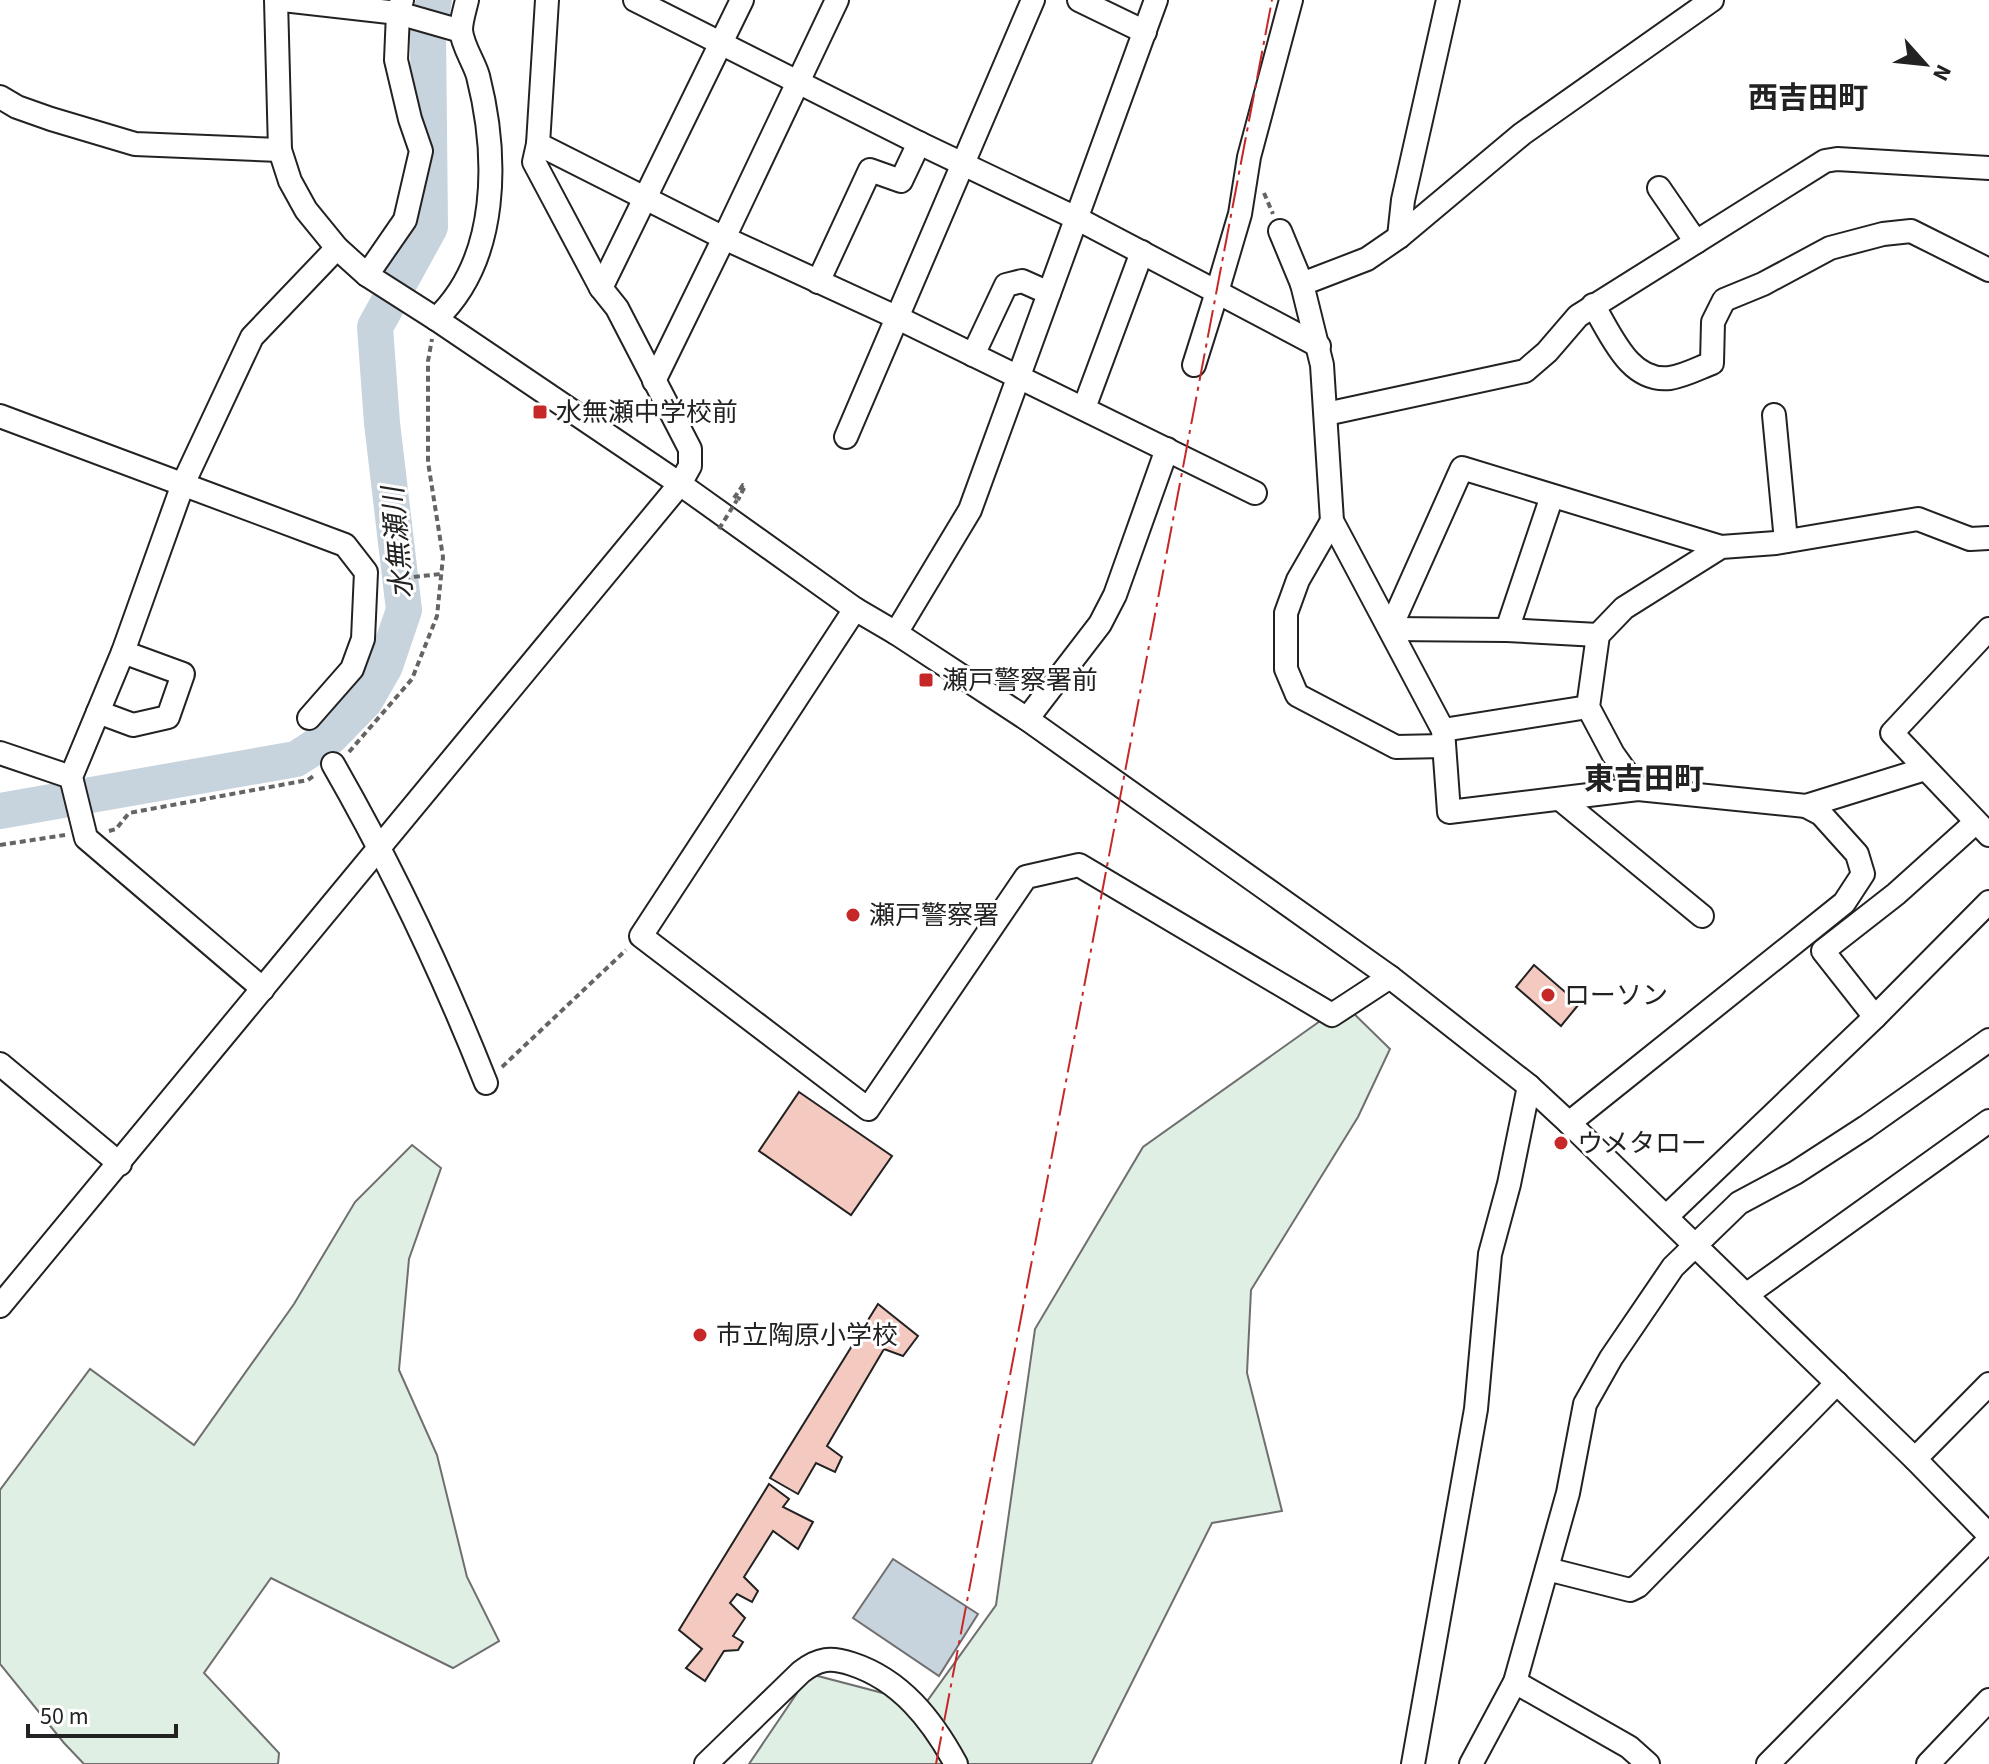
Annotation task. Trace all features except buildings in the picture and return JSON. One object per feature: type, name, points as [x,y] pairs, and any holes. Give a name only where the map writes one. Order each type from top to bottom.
[{"type":"street","points":[[276,0],[280,150],[290,181],[306,210],[337,248],[367,275],[680,484],[855,609],[1027,719],[1390,977],[1529,1086],[1569,1123],[1915,1459],[1989,1538],[1768,1764]]},
{"type":"street","points":[[283,0],[400,6],[461,31]]},
{"type":"street","points":[[436,319],[451,305],[464,284],[484,240],[489,206],[489,149],[478,76],[461,31],[467,0]]},
{"type":"street","points":[[0,1306],[680,484],[690,466],[690,449],[617,308],[601,288],[534,162],[538,144],[547,0]]},
{"type":"street","points":[[635,0],[1076,218],[1319,346]]},
{"type":"street","points":[[601,288],[742,0]]},
{"type":"street","points":[[654,381],[837,0]]},
{"type":"street","points":[[846,437],[1033,0]]},
{"type":"street","points":[[1079,0],[1145,32]]},
{"type":"street","points":[[896,633],[970,510],[1156,0]]},
{"type":"street","points":[[1194,365],[1240,214],[1249,157],[1291,0]]},
{"type":"street","points":[[1399,237],[1403,200],[1448,0]]},
{"type":"street","points":[[1302,284],[1367,259],[1399,237],[1522,134],[1712,0]]},
{"type":"street","points":[[367,275],[405,220],[421,151],[396,60],[400,6]]},
{"type":"street","points":[[0,97],[17,107],[135,144],[280,150]]},
{"type":"street","points":[[818,282],[870,170],[901,181],[919,143]]},
{"type":"street","points":[[538,144],[724,238],[898,318],[1255,493]]},
{"type":"street","points":[[1326,414],[1525,371],[1547,352],[1578,316],[1593,305],[1825,161],[1837,159],[1989,168]]},
{"type":"street","points":[[1659,188],[1696,242]]},
{"type":"street","points":[[1280,231],[1302,284],[1319,346],[1332,521],[1444,738],[1449,812],[1638,789],[1806,806],[1821,814],[1857,854],[1863,874],[1844,903],[1569,1123]]},
{"type":"street","points":[[1593,305],[1632,367],[1662,378],[1674,377],[1712,363],[1713,322],[1724,300],[1763,284],[1830,248],[1883,234],[1911,231],[1989,270]]},
{"type":"street","points":[[263,989],[76,836],[72,782],[123,652],[183,484],[252,337],[337,248]]},
{"type":"street","points":[[1084,408],[1142,252]]},
{"type":"street","points":[[973,355],[1006,285],[1022,281],[1049,293]]},
{"type":"street","points":[[1774,415],[1786,541]]},
{"type":"street","points":[[0,416],[345,545],[366,572],[363,639],[352,669],[309,718]]},
{"type":"street","points":[[1027,719],[1100,624],[1115,595],[1167,449]]},
{"type":"street","points":[[1390,629],[1462,468],[1721,547],[1786,541],[1918,519],[1970,539],[1989,538]]},
{"type":"street","points":[[1507,630],[1552,496]]},
{"type":"street","points":[[1332,521],[1298,580],[1286,613],[1286,669],[1297,695],[1396,747],[1588,707]]},
{"type":"street","points":[[1638,789],[1613,754],[1588,707],[1598,635],[1624,608],[1721,547]]},
{"type":"street","points":[[855,609],[641,936],[868,1109],[1026,877],[1079,865],[1332,1015],[1390,977]]},
{"type":"street","points":[[1390,629],[1598,635]]},
{"type":"street","points":[[1875,1017],[1823,951],[1983,828],[1892,733],[1989,629]]},
{"type":"street","points":[[98,712],[133,725],[168,717],[183,674],[123,652]]},
{"type":"street","points":[[0,753],[72,782]]},
{"type":"street","points":[[333,764],[381,847],[448,988],[486,1083]]},
{"type":"street","points":[[1806,806],[1925,769]]},
{"type":"street","points":[[1560,799],[1702,916]]},
{"type":"street","points":[[1666,1217],[1875,1017],[1989,902]]},
{"type":"street","points":[[1471,1764],[1515,1682],[1568,1493],[1585,1404],[1611,1358],[1673,1267],[1739,1203],[1795,1173],[1866,1127],[1989,1040]]},
{"type":"street","points":[[0,1064],[120,1164]]},
{"type":"street","points":[[1413,1764],[1476,1409],[1490,1254],[1509,1184],[1529,1086]]},
{"type":"street","points":[[1746,1295],[1989,1121]]},
{"type":"street","points":[[1547,1569],[1630,1590],[1638,1586],[1837,1383]]},
{"type":"street","points":[[1915,1459],[1989,1384]]},
{"type":"street","points":[[706,1764],[807,1667],[814,1662],[833,1658],[872,1670],[901,1689],[925,1716],[956,1764]]},
{"type":"street","points":[[1515,1682],[1629,1747],[1648,1764]]},
{"type":"street","points":[[1928,1764],[1989,1700]]},
{"type":"path","points":[[0,845],[116,829],[129,813],[308,780],[351,750],[412,679],[437,616],[443,557],[428,462],[428,361],[436,319]]},
{"type":"path","points":[[719,529],[736,499]]},
{"type":"path","points":[[394,579],[441,574]]},
{"type":"path","points":[[486,1083],[641,936]]},
{"type":"green space","points":[[1344,1004],[1390,1049],[1358,1117],[1251,1290],[1247,1373],[1282,1511],[1212,1523],[1091,1764],[749,1764],[810,1674],[925,1704],[996,1605],[1035,1329],[1143,1147]]},
{"type":"green space","points":[[412,1145],[441,1168],[409,1259],[399,1370],[437,1455],[467,1577],[499,1641],[453,1668],[271,1578],[204,1673],[279,1753],[278,1764],[84,1764],[0,1664],[0,1490],[90,1369],[194,1445],[294,1304],[355,1202]]},
{"type":"shaded area","points":[[893,1559],[978,1614],[939,1676],[853,1618]]},
{"type":"waterway","name":"水無瀬川","points":[[0,811],[296,759],[330,737],[365,701],[385,666],[404,610],[382,423],[375,327],[430,227],[428,31],[434,0]]},
{"type":"power","points":[[936,1764],[1272,0]]},
{"type":"place","name":"水無瀬中学校前","points":[[540,412]]},
{"type":"place","name":"瀬戸警察署前","points":[[926,680]]},
{"type":"place","name":"瀬戸警察署","points":[[853,915]]},
{"type":"place","name":"ローソン","points":[[1548,995]]},
{"type":"place","name":"ウメタロー","points":[[1561,1143]]},
{"type":"place","name":"市立陶原小学校","points":[[700,1335]]},
{"type":"district","name":"西吉田町","points":[[1808,98]]},
{"type":"district","name":"東吉田町","points":[[1644,779]]}]
